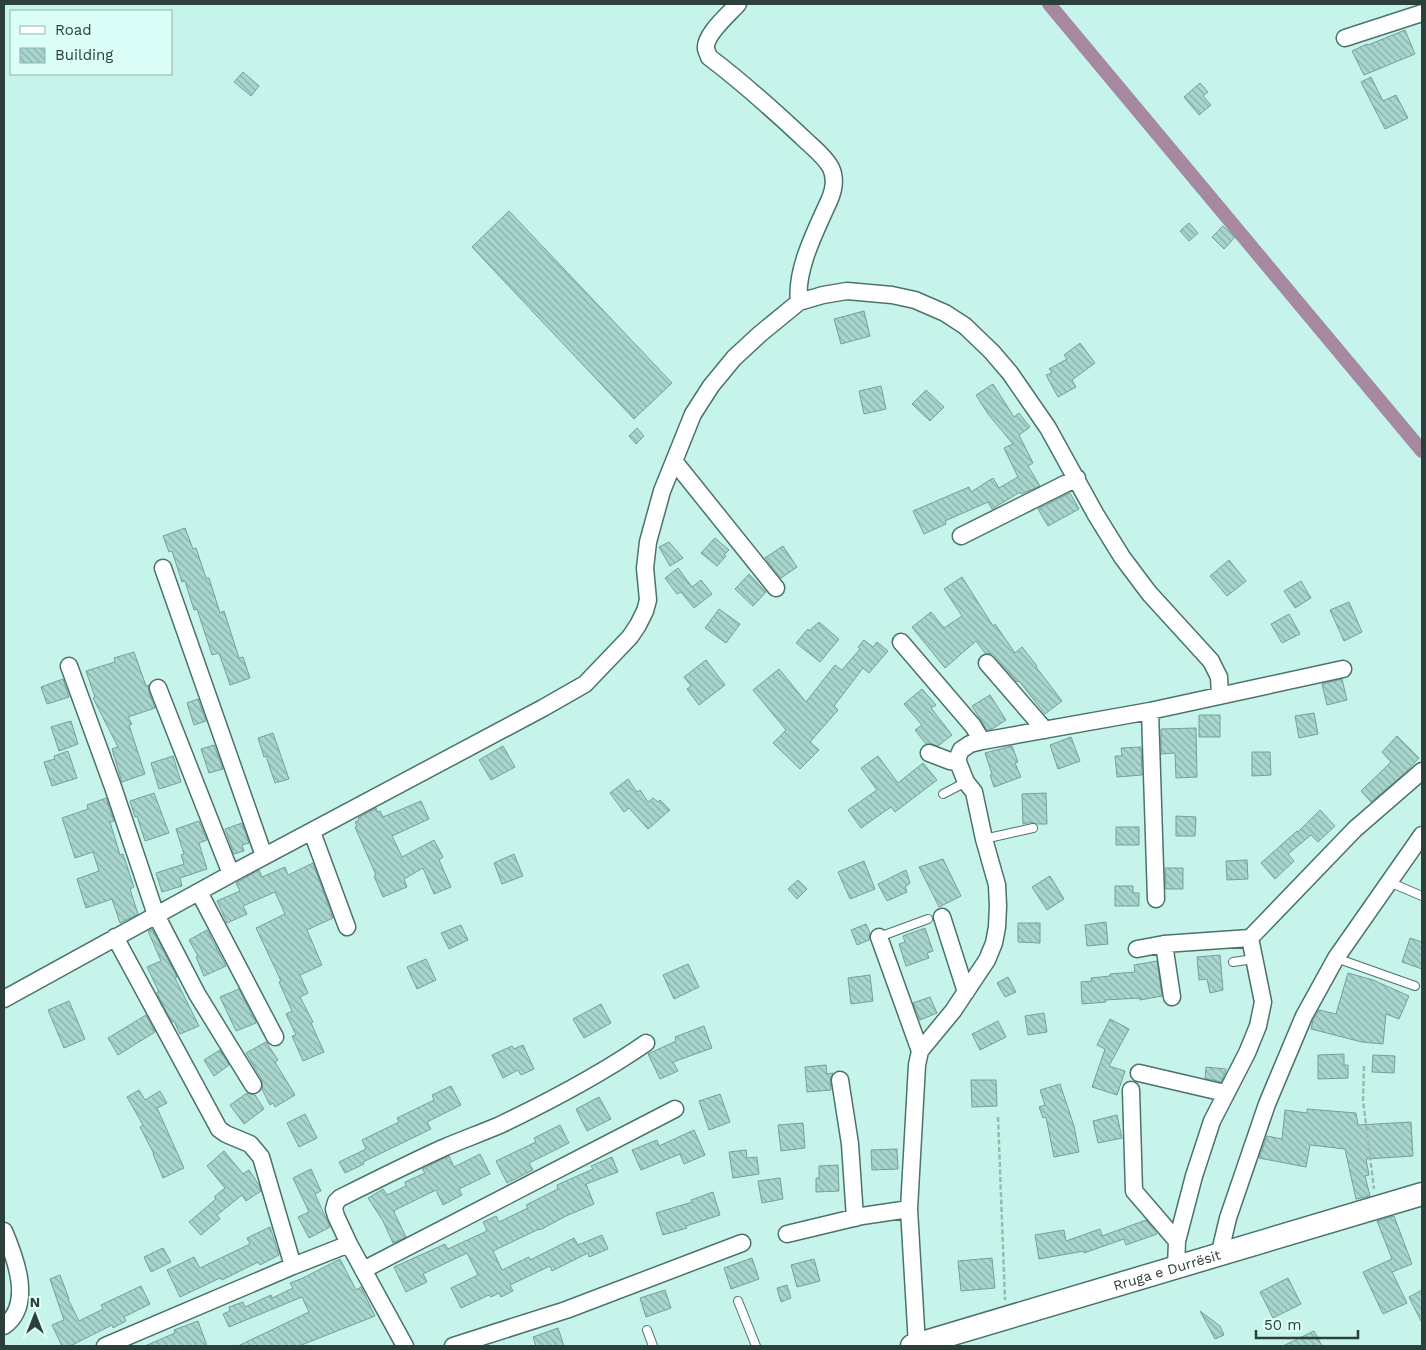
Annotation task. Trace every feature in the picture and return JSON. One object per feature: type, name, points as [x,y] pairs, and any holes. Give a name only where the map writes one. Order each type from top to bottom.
[{"type":"main road","name":"Rruga e Durrësit","points":[[914,1346],[1422,1194]]},
{"type":"street","points":[[738,4],[713,30],[707,42],[706,50],[709,57],[818,152],[830,166],[834,175],[835,184],[811,242],[797,289],[799,302]]},
{"type":"street","points":[[1345,38],[1422,13]]},
{"type":"street","points":[[4,998],[585,684],[630,637],[645,611],[648,600],[645,568],[648,542],[662,491],[693,414],[711,386],[734,358],[760,334],[799,302],[823,295],[848,291],[892,294],[915,300],[945,313],[965,326],[992,352],[1010,373],[1048,428],[1096,515],[1122,557],[1149,592],[1211,661],[1219,677],[1220,696]]},
{"type":"street","points":[[674,461],[776,588]]},
{"type":"street","points":[[961,536],[1077,478]]},
{"type":"street","points":[[163,568],[264,856]]},
{"type":"street","points":[[901,642],[973,726],[982,741]]},
{"type":"street","points":[[987,663],[1045,730]]},
{"type":"street","points":[[69,666],[113,787],[156,915],[197,994],[252,1085]]},
{"type":"street","points":[[914,1346],[909,1209],[917,1066],[920,1051],[954,1011],[988,960],[997,927],[997,885],[984,839],[974,792],[966,782],[958,762],[961,750],[970,744],[982,741],[1150,710],[1343,669]]},
{"type":"street","points":[[158,688],[231,874]]},
{"type":"street","points":[[1150,710],[1156,900]]},
{"type":"street","points":[[929,753],[958,762]]},
{"type":"street","points":[[1137,949],[1164,944],[1250,938],[1354,829],[1422,771]]},
{"type":"street","points":[[312,832],[347,927]]},
{"type":"street","points":[[1219,1256],[1228,1218],[1267,1104],[1304,1016],[1336,958],[1422,835]]},
{"type":"street","points":[[199,892],[275,1037]]},
{"type":"street","points":[[935,918],[966,992]]},
{"type":"street","points":[[115,937],[219,1129],[250,1144],[261,1157],[293,1266]]},
{"type":"street","points":[[879,937],[920,1051]]},
{"type":"street","points":[[1176,1268],[1177,1241],[1194,1176],[1212,1121],[1247,1054],[1258,1026],[1263,1002],[1250,938]]},
{"type":"street","points":[[1164,944],[1172,996]]},
{"type":"street","points":[[405,1346],[349,1244],[336,1216],[334,1209],[336,1202],[340,1198],[444,1148],[498,1125],[544,1102],[622,1059],[646,1043]]},
{"type":"street","points":[[1139,1073],[1225,1093]]},
{"type":"street","points":[[840,1080],[859,1217]]},
{"type":"street","points":[[1132,1090],[1134,1191],[1177,1241]]},
{"type":"street","points":[[363,1270],[676,1109]]},
{"type":"street","points":[[788,1234],[859,1217],[909,1209]]},
{"type":"street","points":[[4,1231],[14,1254],[20,1289],[17,1311],[10,1322],[4,1326]]},
{"type":"street","points":[[453,1346],[566,1310],[742,1243]]},
{"type":"street","points":[[105,1346],[349,1244]]},
{"type":"lane","points":[[943,794],[966,782]]},
{"type":"lane","points":[[984,839],[1034,828]]},
{"type":"lane","points":[[1389,882],[1422,896]]},
{"type":"lane","points":[[879,937],[935,918]]},
{"type":"lane","points":[[1336,958],[1415,986]]},
{"type":"lane","points":[[1233,962],[1254,959]]},
{"type":"lane","points":[[859,1183],[859,1217]]},
{"type":"lane","points":[[738,1301],[756,1346]]},
{"type":"lane","points":[[647,1330],[653,1346]]},
{"type":"path","points":[[1364,1066],[1363,1100],[1377,1208]]},
{"type":"path","points":[[998,1116],[1006,1319]]},
{"type":"building","points":[[1405,30],[1415,54],[1364,75],[1352,51]]},
{"type":"building","points":[[243,72],[259,86],[251,96],[234,82]]},
{"type":"building","points":[[1371,77],[1383,101],[1396,95],[1408,118],[1385,129],[1361,82]]},
{"type":"building","points":[[1200,83],[1208,92],[1203,96],[1211,105],[1199,115],[1184,97]]},
{"type":"building","points":[[509,211],[672,383],[634,419],[472,247]]},
{"type":"building","points":[[1189,223],[1198,233],[1189,241],[1180,231]]},
{"type":"building","points":[[1223,226],[1235,237],[1224,249],[1212,237]]},
{"type":"building","points":[[864,311],[870,336],[841,344],[834,319]]},
{"type":"building","points":[[1080,343],[1095,363],[1072,380],[1076,387],[1058,397],[1046,375],[1052,373],[1049,369],[1067,359],[1064,355]]},
{"type":"building","points":[[993,384],[1014,417],[1019,413],[1030,427],[1019,435],[1033,463],[1028,466],[1040,486],[1021,494],[1020,492],[992,509],[988,502],[945,521],[946,524],[924,534],[913,511],[969,487],[971,492],[993,478],[999,488],[1018,477],[1004,448],[1013,444],[988,414],[976,395]]},
{"type":"building","points":[[881,386],[886,409],[864,414],[859,391]]},
{"type":"building","points":[[926,390],[944,407],[930,421],[912,404]]},
{"type":"building","points":[[637,428],[644,436],[636,444],[629,436]]},
{"type":"building","points":[[1070,493],[1079,509],[1048,526],[1038,509]]},
{"type":"building","points":[[185,528],[193,549],[196,548],[206,578],[209,578],[220,613],[224,611],[239,658],[243,657],[250,678],[230,685],[219,653],[212,655],[197,609],[194,610],[185,581],[182,582],[172,551],[169,552],[163,536]]},
{"type":"building","points":[[715,538],[729,550],[717,566],[701,553]]},
{"type":"building","points":[[669,542],[683,558],[670,566],[659,547]]},
{"type":"building","points":[[783,546],[797,567],[781,578],[765,558]]},
{"type":"building","points":[[1229,560],[1246,581],[1227,596],[1210,576]]},
{"type":"building","points":[[678,568],[692,587],[701,580],[712,594],[694,608],[681,592],[677,594],[665,578]]},
{"type":"building","points":[[749,574],[766,592],[753,606],[735,589]]},
{"type":"building","points":[[962,577],[993,626],[995,624],[1015,653],[1022,647],[1062,701],[1045,714],[1019,681],[1017,682],[993,654],[985,653],[976,641],[945,668],[912,627],[931,612],[944,628],[962,616],[944,589]]},
{"type":"building","points":[[1301,581],[1311,598],[1295,608],[1284,591]]},
{"type":"building","points":[[1349,602],[1362,632],[1344,641],[1330,610]]},
{"type":"building","points":[[719,609],[740,624],[726,643],[705,628]]},
{"type":"building","points":[[1289,614],[1300,634],[1282,643],[1271,624]]},
{"type":"building","points":[[819,622],[839,639],[820,662],[796,643],[808,629],[809,631]]},
{"type":"building","points":[[864,640],[873,647],[877,642],[888,651],[869,673],[863,668],[834,706],[838,710],[810,742],[819,750],[800,769],[773,743],[786,730],[753,690],[779,669],[806,702],[835,665],[842,670],[860,649],[858,647]]},
{"type":"building","points":[[134,652],[146,686],[149,685],[149,692],[155,708],[128,717],[132,724],[129,725],[145,774],[122,782],[112,749],[118,747],[93,698],[95,697],[86,671],[115,662],[114,658]]},
{"type":"building","points":[[706,660],[725,685],[699,705],[687,689],[691,686],[684,677]]},
{"type":"building","points":[[63,679],[69,697],[47,704],[41,687]]},
{"type":"building","points":[[1342,679],[1347,700],[1327,705],[1322,684]]},
{"type":"building","points":[[922,689],[936,705],[931,708],[952,735],[938,746],[926,744],[915,730],[922,725],[904,704]]},
{"type":"building","points":[[990,695],[1006,720],[987,730],[972,706]]},
{"type":"building","points":[[198,699],[206,721],[194,725],[187,703]]},
{"type":"building","points":[[1314,713],[1318,734],[1299,738],[1295,716]]},
{"type":"building","points":[[1199,715],[1220,715],[1220,737],[1199,737]]},
{"type":"building","points":[[71,721],[78,744],[59,751],[51,727]]},
{"type":"building","points":[[1196,728],[1197,777],[1176,778],[1175,753],[1161,754],[1161,729]]},
{"type":"building","points":[[273,733],[289,779],[275,783],[258,738]]},
{"type":"building","points":[[1397,736],[1419,758],[1405,773],[1371,802],[1361,791],[1391,762],[1382,752]]},
{"type":"building","points":[[1071,737],[1080,761],[1058,769],[1050,745]]},
{"type":"building","points":[[214,745],[223,769],[209,773],[201,749]]},
{"type":"building","points":[[503,746],[515,767],[491,780],[479,760]]},
{"type":"building","points":[[1012,746],[1018,762],[1015,763],[1021,777],[994,787],[985,753]]},
{"type":"building","points":[[1141,747],[1142,775],[1117,777],[1115,756],[1122,756],[1121,748]]},
{"type":"building","points":[[68,751],[77,778],[52,786],[44,762],[55,759],[54,756]]},
{"type":"building","points":[[1252,752],[1270,752],[1271,775],[1252,776]]},
{"type":"building","points":[[173,756],[181,782],[159,789],[151,763]]},
{"type":"building","points":[[878,756],[898,783],[923,763],[937,780],[895,812],[891,807],[861,828],[848,810],[877,790],[861,768]]},
{"type":"building","points":[[628,779],[637,792],[640,790],[648,802],[653,798],[658,802],[660,800],[670,810],[648,829],[629,808],[624,812],[610,793]]},
{"type":"building","points":[[154,793],[169,833],[145,841],[130,801]]},
{"type":"building","points":[[1046,793],[1047,824],[1032,822],[1023,824],[1022,794]]},
{"type":"building","points":[[106,798],[114,821],[110,822],[120,855],[123,854],[134,887],[130,889],[138,914],[120,923],[112,899],[86,908],[77,879],[99,871],[93,852],[75,858],[62,818],[88,809],[87,805]]},
{"type":"building","points":[[421,801],[429,819],[392,836],[402,857],[434,840],[443,857],[439,860],[451,887],[434,894],[423,868],[404,879],[407,887],[383,897],[374,876],[376,875],[355,827],[357,826],[355,822],[359,820],[358,818],[376,808],[377,812],[380,811],[383,817]]},
{"type":"building","points":[[1320,810],[1335,826],[1318,842],[1311,835],[1288,854],[1294,861],[1275,879],[1261,863],[1298,832]]},
{"type":"building","points":[[1176,816],[1196,817],[1195,836],[1176,836]]},
{"type":"building","points":[[199,821],[207,840],[199,843],[207,869],[180,878],[182,886],[162,892],[156,873],[184,864],[181,855],[184,854],[176,829]]},
{"type":"building","points":[[242,823],[249,843],[242,845],[244,851],[234,854],[225,829]]},
{"type":"building","points":[[1116,827],[1139,827],[1139,845],[1116,845]]},
{"type":"building","points":[[514,854],[523,876],[502,884],[494,863]]},
{"type":"building","points":[[943,859],[961,896],[939,907],[919,867]]},
{"type":"building","points":[[1247,860],[1248,879],[1227,880],[1226,861]]},
{"type":"building","points":[[864,861],[875,889],[850,899],[838,872]]},
{"type":"building","points":[[313,863],[333,918],[307,930],[322,965],[300,975],[308,993],[300,997],[313,1022],[311,1023],[324,1052],[303,1061],[292,1036],[296,1035],[286,1014],[292,1011],[279,982],[281,981],[256,928],[285,914],[275,892],[243,906],[247,914],[227,923],[217,901],[240,891],[236,883],[259,870],[262,877],[285,867],[288,875]]},
{"type":"building","points":[[1165,868],[1183,868],[1183,889],[1166,889]]},
{"type":"building","points":[[906,870],[910,883],[905,887],[907,892],[887,901],[878,884]]},
{"type":"building","points":[[1050,876],[1064,899],[1047,910],[1032,887]]},
{"type":"building","points":[[798,880],[807,889],[797,899],[788,889]]},
{"type":"building","points":[[1115,886],[1133,886],[1133,893],[1139,893],[1139,906],[1115,906]]},
{"type":"building","points":[[1106,922],[1108,944],[1087,946],[1085,925]]},
{"type":"building","points":[[1018,923],[1040,923],[1040,943],[1018,942]]},
{"type":"building","points":[[866,924],[870,933],[869,940],[857,945],[851,930]]},
{"type":"building","points":[[461,925],[468,940],[449,949],[441,933]]},
{"type":"building","points":[[925,928],[933,951],[927,953],[929,958],[906,966],[899,944],[905,942],[903,936]]},
{"type":"building","points":[[152,929],[177,977],[175,978],[199,1026],[180,1034],[160,1000],[157,992],[159,992],[147,967],[161,961],[148,931]]},
{"type":"building","points":[[207,930],[226,966],[204,976],[196,957],[198,956],[189,940]]},
{"type":"building","points":[[1410,938],[1422,942],[1422,969],[1402,962]]},
{"type":"building","points":[[1220,955],[1223,990],[1210,993],[1207,979],[1199,980],[1197,957]]},
{"type":"building","points":[[426,959],[436,980],[417,989],[407,967]]},
{"type":"building","points":[[1157,961],[1162,996],[1140,1000],[1140,998],[1105,1000],[1106,1002],[1082,1004],[1081,982],[1092,981],[1091,978],[1110,976],[1110,974],[1135,972],[1134,965]]},
{"type":"building","points":[[688,964],[699,987],[674,999],[663,975]]},
{"type":"building","points":[[1348,973],[1373,980],[1409,996],[1399,1019],[1386,1014],[1383,1044],[1362,1042],[1311,1029],[1313,1020],[1319,1010],[1336,1014]]},
{"type":"building","points":[[870,975],[873,1001],[851,1004],[848,978]]},
{"type":"building","points":[[1008,977],[1016,992],[1005,997],[997,983]]},
{"type":"building","points":[[239,989],[256,1023],[236,1031],[220,997]]},
{"type":"building","points":[[930,997],[937,1013],[920,1020],[913,1003]]},
{"type":"building","points":[[69,1001],[85,1039],[64,1048],[48,1010]]},
{"type":"building","points":[[601,1004],[611,1023],[584,1038],[573,1019]]},
{"type":"building","points":[[1044,1013],[1047,1032],[1028,1035],[1025,1016]]},
{"type":"building","points":[[146,1015],[155,1032],[118,1055],[108,1038]]},
{"type":"building","points":[[1110,1019],[1129,1029],[1109,1066],[1125,1071],[1117,1095],[1092,1087],[1105,1049],[1097,1045]]},
{"type":"building","points":[[998,1021],[1006,1037],[980,1050],[972,1034]]},
{"type":"building","points":[[704,1026],[712,1048],[673,1062],[678,1071],[660,1079],[648,1054],[676,1041],[675,1037]]},
{"type":"building","points":[[266,1042],[278,1060],[275,1062],[295,1095],[275,1107],[273,1103],[270,1105],[262,1089],[262,1080],[246,1053]]},
{"type":"building","points":[[523,1045],[534,1069],[521,1075],[518,1070],[503,1078],[492,1055],[512,1046],[514,1049]]},
{"type":"building","points":[[220,1050],[229,1065],[214,1076],[204,1060]]},
{"type":"building","points":[[1344,1054],[1344,1065],[1348,1065],[1348,1078],[1318,1079],[1318,1055]]},
{"type":"building","points":[[1373,1055],[1395,1056],[1394,1073],[1372,1072]]},
{"type":"building","points":[[826,1065],[827,1074],[833,1073],[830,1081],[831,1090],[807,1092],[805,1067]]},
{"type":"building","points":[[1206,1067],[1226,1069],[1221,1082],[1205,1078]]},
{"type":"building","points":[[971,1080],[996,1080],[997,1106],[972,1107]]},
{"type":"building","points":[[1060,1084],[1074,1126],[1079,1152],[1054,1157],[1046,1117],[1043,1118],[1039,1107],[1045,1105],[1040,1090]]},
{"type":"building","points":[[451,1086],[461,1105],[427,1122],[431,1129],[363,1162],[364,1164],[345,1173],[339,1162],[366,1149],[362,1140],[399,1122],[397,1118],[434,1100],[432,1095]]},
{"type":"building","points":[[139,1090],[145,1100],[160,1091],[167,1103],[157,1108],[184,1168],[163,1178],[154,1154],[140,1127],[143,1125],[127,1097]]},
{"type":"building","points":[[247,1093],[255,1095],[264,1109],[244,1124],[230,1105]]},
{"type":"building","points":[[720,1094],[730,1122],[709,1130],[699,1101]]},
{"type":"building","points":[[599,1097],[611,1119],[587,1131],[576,1109]]},
{"type":"building","points":[[1307,1109],[1356,1113],[1358,1125],[1411,1122],[1413,1156],[1366,1159],[1369,1175],[1365,1176],[1370,1196],[1356,1199],[1345,1149],[1310,1145],[1306,1167],[1259,1158],[1267,1136],[1282,1139],[1285,1110],[1307,1113]]},
{"type":"building","points":[[305,1114],[317,1138],[299,1147],[287,1123]]},
{"type":"building","points":[[1117,1115],[1122,1138],[1098,1143],[1093,1121]]},
{"type":"building","points":[[803,1123],[805,1148],[781,1151],[778,1125]]},
{"type":"building","points":[[560,1125],[569,1143],[529,1163],[533,1170],[507,1183],[496,1161],[536,1142],[534,1138]]},
{"type":"building","points":[[694,1130],[705,1155],[684,1164],[680,1154],[641,1170],[632,1150],[657,1140],[659,1146]]},
{"type":"building","points":[[897,1149],[898,1169],[872,1170],[871,1150]]},
{"type":"building","points":[[746,1150],[747,1158],[757,1157],[759,1174],[733,1178],[729,1152]]},
{"type":"building","points":[[224,1151],[243,1174],[249,1170],[261,1191],[246,1201],[242,1195],[217,1215],[220,1219],[201,1235],[189,1222],[216,1199],[214,1197],[225,1188],[207,1166]]},
{"type":"building","points":[[480,1154],[490,1174],[459,1189],[462,1195],[443,1205],[436,1190],[395,1210],[394,1212],[406,1237],[393,1243],[383,1221],[368,1198],[383,1189],[387,1195],[406,1186],[405,1182],[425,1173],[422,1169],[449,1156],[454,1167]]},
{"type":"building","points":[[612,1157],[618,1172],[586,1184],[594,1204],[493,1251],[502,1270],[529,1257],[530,1260],[574,1238],[578,1245],[602,1235],[608,1249],[589,1257],[588,1253],[552,1271],[550,1266],[510,1285],[513,1291],[501,1297],[499,1293],[491,1297],[489,1295],[461,1308],[451,1288],[478,1275],[467,1253],[423,1274],[427,1282],[406,1292],[394,1267],[445,1244],[448,1249],[487,1231],[483,1222],[496,1216],[499,1222],[528,1208],[526,1205],[558,1189],[557,1185],[593,1169],[591,1166]]},
{"type":"building","points":[[838,1165],[839,1191],[816,1192],[816,1178],[819,1178],[819,1166]]},
{"type":"building","points":[[311,1169],[321,1191],[315,1194],[330,1227],[309,1238],[298,1217],[309,1212],[293,1178]]},
{"type":"building","points":[[780,1178],[783,1199],[762,1203],[758,1181]]},
{"type":"building","points":[[713,1192],[720,1215],[663,1235],[656,1213],[692,1202],[691,1200]]},
{"type":"building","points":[[1394,1216],[1412,1264],[1392,1272],[1407,1303],[1383,1314],[1363,1272],[1392,1259],[1377,1221]]},
{"type":"building","points":[[1146,1220],[1157,1234],[1126,1245],[1124,1239],[1084,1253],[1084,1251],[1039,1259],[1035,1235],[1064,1230],[1066,1241],[1100,1229],[1102,1236]]},
{"type":"building","points":[[270,1227],[279,1255],[260,1265],[258,1262],[222,1280],[220,1278],[180,1297],[167,1270],[194,1257],[200,1268],[250,1244],[247,1238]]},
{"type":"building","points":[[163,1248],[171,1262],[151,1272],[144,1257]]},
{"type":"building","points":[[752,1258],[759,1279],[731,1289],[724,1268]]},
{"type":"building","points":[[992,1258],[995,1288],[961,1291],[958,1261]]},
{"type":"building","points":[[340,1259],[356,1290],[361,1287],[375,1316],[299,1346],[238,1346],[309,1312],[302,1297],[229,1327],[223,1314],[230,1311],[229,1307],[243,1302],[245,1307],[271,1295],[272,1298],[293,1288],[290,1283]]},
{"type":"building","points":[[814,1259],[820,1281],[797,1287],[791,1265]]},
{"type":"building","points":[[60,1275],[68,1299],[79,1321],[103,1309],[101,1305],[141,1286],[150,1304],[124,1317],[126,1321],[113,1328],[112,1325],[70,1346],[62,1346],[52,1325],[64,1320],[50,1279]]},
{"type":"building","points":[[1288,1278],[1301,1304],[1273,1318],[1260,1292]]},
{"type":"building","points":[[787,1285],[791,1298],[781,1302],[777,1288]]},
{"type":"building","points":[[665,1290],[671,1308],[646,1317],[640,1298]]},
{"type":"building","points":[[1422,1290],[1422,1323],[1409,1297]]},
{"type":"building","points":[[1200,1311],[1220,1326],[1224,1335],[1215,1339]]},
{"type":"building","points":[[198,1321],[207,1346],[145,1346],[175,1333],[174,1330]]},
{"type":"building","points":[[558,1328],[564,1346],[536,1346],[533,1337]]},
{"type":"building","points":[[1314,1331],[1322,1346],[1283,1346]]},
{"type":"waterway","points":[[1049,4],[1422,451]]}]
